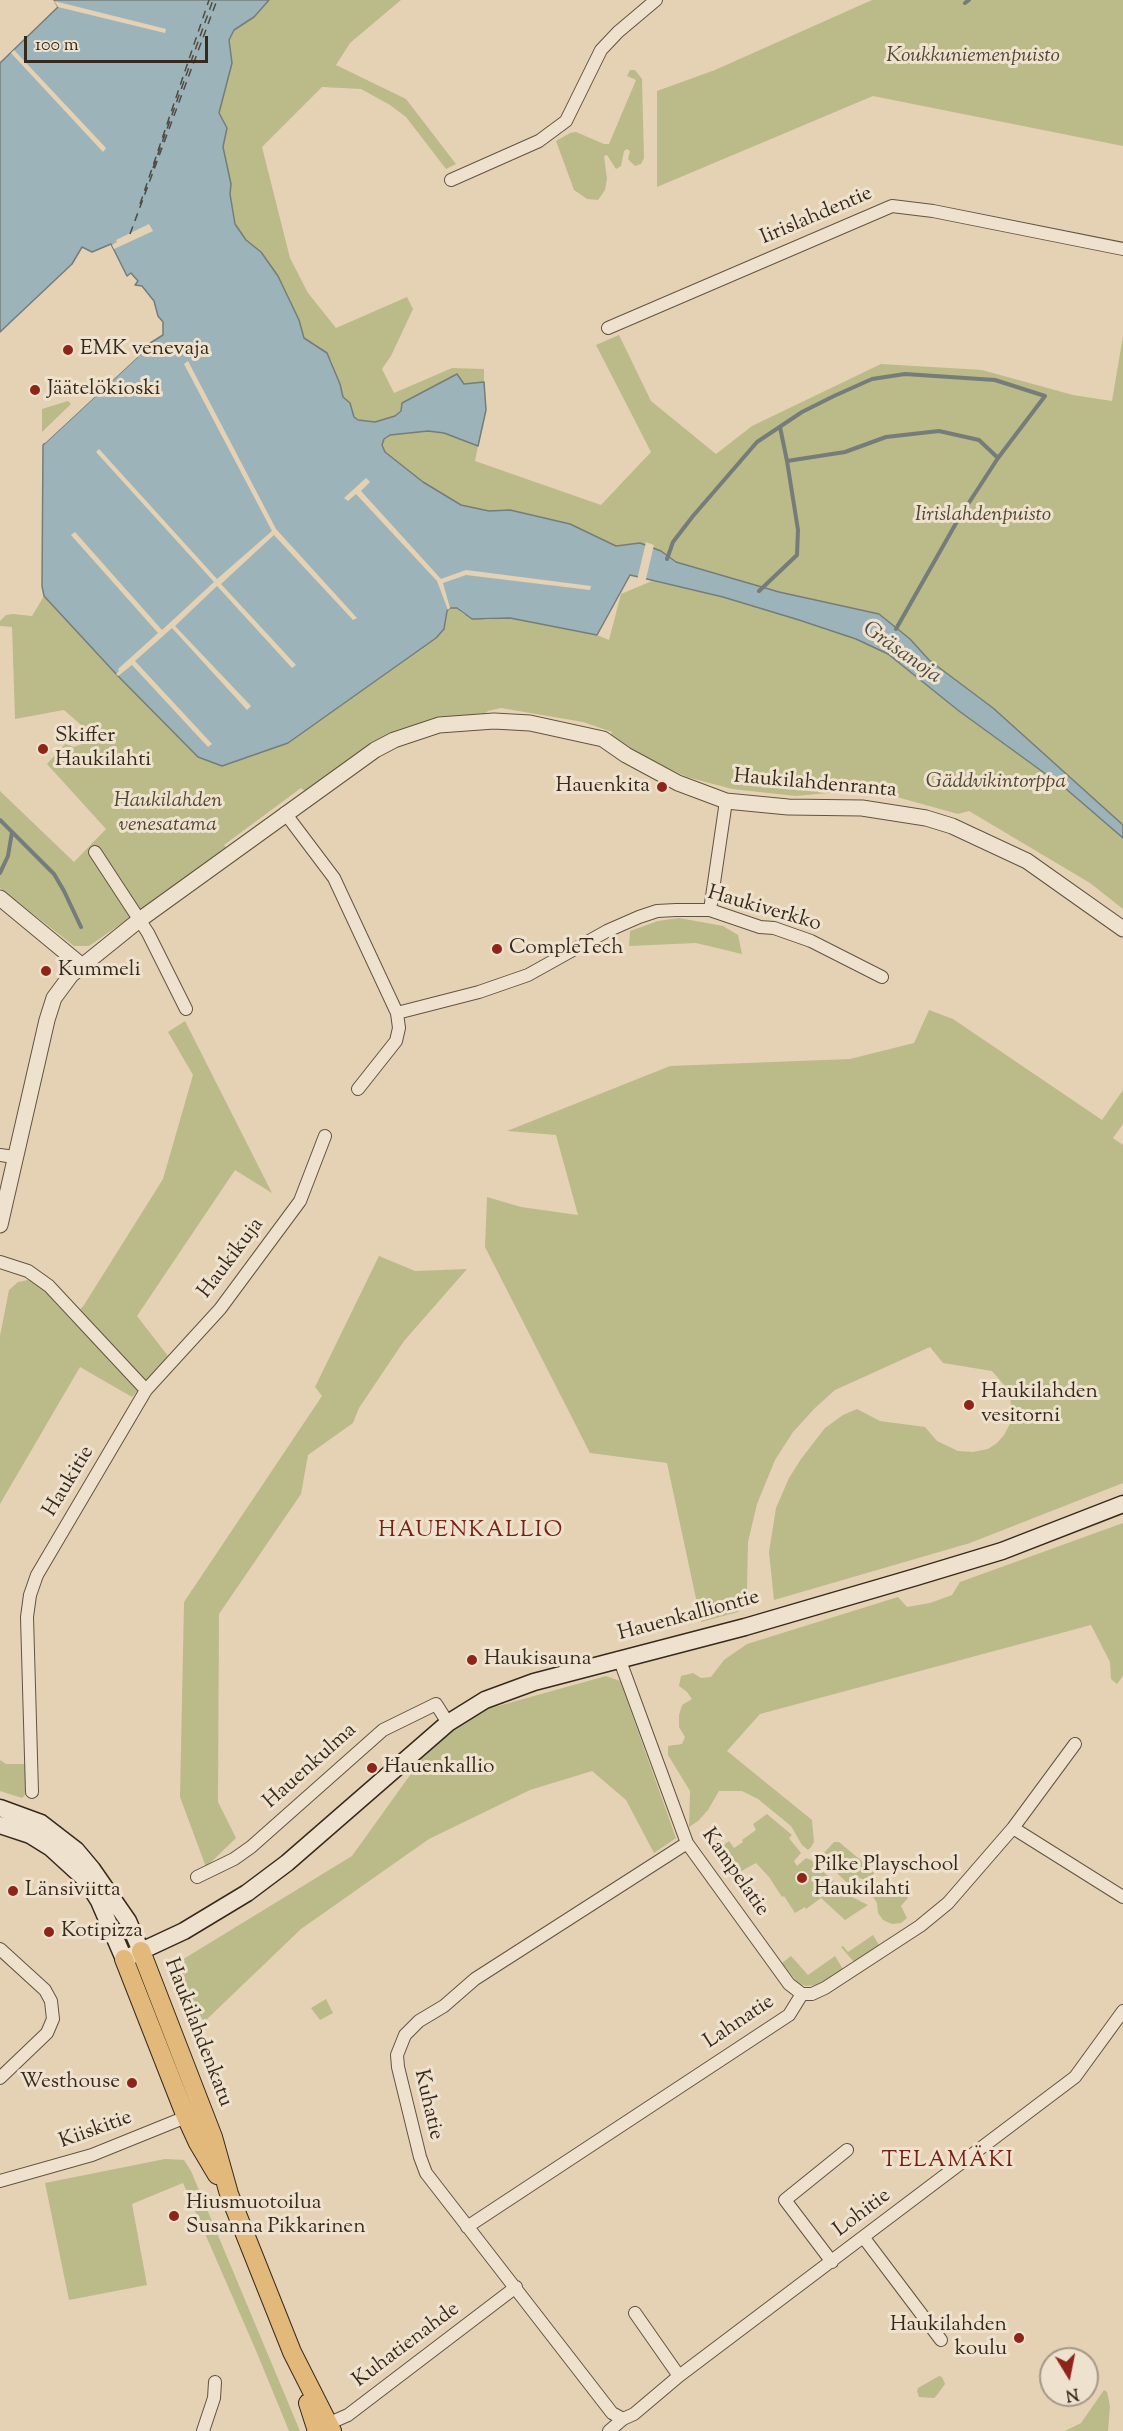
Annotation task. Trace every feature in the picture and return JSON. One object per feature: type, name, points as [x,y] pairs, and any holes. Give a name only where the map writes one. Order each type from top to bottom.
[{"type":"main road","name":"Hauenkalliontie","points":[[124,1959],[193,1926],[252,1890],[309,1844],[448,1723],[485,1700],[511,1689],[619,1658],[745,1627],[1002,1551],[1123,1504]]},
{"type":"main road","name":"Haukilahdenkatu","points":[[0,1808],[41,1823],[76,1850],[128,1921],[203,2110],[229,2194],[323,2429]]},
{"type":"main road","name":"Haukilahdenkatu","points":[[0,1825],[30,1835],[51,1848],[86,1880],[99,1901],[124,1959],[186,2117],[198,2143],[229,2194]]},
{"type":"street","points":[[451,180],[539,141],[566,121],[601,50],[618,32],[656,0]]},
{"type":"street","name":"Iirislahdentie","points":[[608,328],[892,206],[933,211],[1123,249]]},
{"type":"street","name":"Haukilahdenranta","points":[[0,1225],[7,1156],[22,1135],[41,1040],[54,998],[71,975],[138,921],[375,750],[429,727],[465,721],[530,723],[575,734],[598,750],[626,755],[678,783],[726,801],[788,807],[862,808],[902,813],[952,826],[1027,861],[1123,929]]},
{"type":"street","points":[[710,910],[726,801]]},
{"type":"street","points":[[285,813],[334,878],[397,1013],[399,1028],[396,1041],[358,1089]]},
{"type":"street","points":[[95,852],[108,870],[118,891],[148,933],[186,1009]]},
{"type":"street","points":[[0,898],[81,965]]},
{"type":"street","name":"Haukiverkko","points":[[397,1013],[479,992],[528,975],[607,932],[657,911],[710,910],[750,924],[774,928],[811,941],[882,976]]},
{"type":"street","name":"Haukikuja","points":[[146,1390],[220,1309],[300,1201],[325,1136]]},
{"type":"street","points":[[0,1262],[28,1271],[49,1286],[146,1390]]},
{"type":"street","name":"Haukitie","points":[[32,1792],[28,1629],[30,1595],[37,1575],[146,1390]]},
{"type":"street","name":"Kampelatie","points":[[619,1658],[687,1843],[789,1984],[802,1994]]},
{"type":"street","name":"Hauenkulma","points":[[197,1878],[234,1859],[251,1847],[382,1730],[436,1704],[448,1723]]},
{"type":"street","name":"Lahnatie","points":[[467,2227],[789,2015],[802,1994],[812,1994],[825,1988],[920,1926],[964,1887],[1013,1828],[1076,1744]]},
{"type":"street","points":[[1013,1828],[1123,1897]]},
{"type":"street","name":"Kuhatie","points":[[623,2419],[612,2413],[426,2173],[420,2157],[397,2055],[405,2035],[419,2021],[444,2006],[475,1979],[687,1843]]},
{"type":"street","points":[[0,1948],[45,1990],[51,2001],[52,2019],[47,2033],[0,2078]]},
{"type":"street","name":"Lohitie","points":[[612,2430],[679,2376],[1075,2077],[1123,2010]]},
{"type":"street","name":"Kiiskitie","points":[[0,2181],[92,2155],[203,2110]]},
{"type":"street","points":[[832,2262],[785,2200],[847,2150]]},
{"type":"street","points":[[864,2238],[941,2340]]},
{"type":"street","name":"Kuhatienahde","points":[[323,2429],[355,2410],[516,2287]]},
{"type":"street","points":[[635,2313],[679,2376]]},
{"type":"street","points":[[203,2431],[214,2398],[215,2382]]},
{"type":"green space","points":[[269,0],[401,0],[350,43],[336,65],[406,99],[456,164],[446,169],[406,117],[361,89],[322,87],[262,147],[290,258],[308,293],[336,328],[407,297],[413,309],[391,356],[382,369],[394,393],[452,368],[484,369],[484,382],[464,384],[401,410],[395,416],[375,422],[354,417],[343,397],[331,360],[304,338],[299,320],[278,276],[261,252],[246,240],[235,224],[230,194],[231,184],[223,147],[227,128],[219,113],[232,63],[229,40],[234,30],[254,17]]},
{"type":"green space","name":"Koukkuniemenpuisto","points":[[872,0],[1123,0],[1123,146],[873,96],[657,187],[657,91],[715,70]]},
{"type":"green space","points":[[630,70],[635,70],[642,79],[644,158],[641,164],[635,166],[628,159],[630,151],[627,149],[624,151],[621,166],[616,169],[607,155],[604,156],[607,179],[605,190],[598,200],[587,199],[574,190],[556,141],[576,132],[609,144],[636,80],[627,76]]},
{"type":"green space","name":"Iirislahdenpuisto","points":[[619,335],[651,401],[716,454],[752,426],[881,364],[982,370],[1073,395],[1112,401],[1123,336],[1123,825],[993,708],[929,660],[910,639],[879,614],[779,592],[676,562],[661,551],[640,543],[616,546],[570,524],[510,510],[489,511],[461,505],[423,482],[385,452],[382,445],[384,439],[390,435],[428,431],[444,433],[478,446],[475,461],[601,505],[651,452],[596,345]]},
{"type":"green space","points":[[68,401],[71,404],[42,432],[42,409]]},
{"type":"green space","points":[[652,581],[723,597],[799,620],[856,639],[888,654],[959,711],[1065,788],[1123,838],[1123,909],[1090,883],[969,811],[958,814],[886,794],[875,784],[850,791],[796,796],[732,789],[687,777],[628,749],[610,737],[612,732],[583,722],[501,708],[484,714],[449,718],[307,793],[301,788],[224,845],[228,850],[89,946],[74,946],[0,888],[0,791],[74,862],[106,829],[47,764],[65,744],[74,747],[82,744],[89,732],[64,710],[15,719],[12,627],[0,626],[0,621],[6,615],[32,616],[44,596],[118,676],[198,757],[222,766],[288,743],[436,638],[450,608],[457,608],[463,614],[486,620],[510,618],[530,621],[597,635],[609,640],[621,594]]},
{"type":"green space","points":[[679,918],[723,926],[738,935],[742,954],[696,943],[629,946],[630,931],[658,921]]},
{"type":"green space","points":[[929,1010],[953,1019],[1102,1120],[1123,1090],[1123,1124],[1113,1138],[1123,1145],[1123,1483],[970,1543],[774,1600],[769,1552],[776,1508],[789,1478],[801,1459],[825,1428],[843,1415],[857,1409],[880,1421],[925,1427],[937,1441],[958,1451],[973,1452],[988,1449],[1004,1435],[1012,1420],[1010,1392],[992,1371],[943,1363],[930,1347],[835,1390],[793,1432],[775,1460],[757,1504],[748,1542],[747,1591],[744,1602],[738,1612],[701,1622],[667,1463],[590,1453],[485,1247],[487,1197],[521,1207],[578,1215],[556,1135],[507,1131],[670,1066],[850,1059],[914,1043]]},
{"type":"green space","points":[[185,1021],[272,1193],[235,1170],[137,1316],[168,1356],[132,1397],[80,1367],[0,1504],[0,1336],[9,1290],[18,1282],[28,1280],[39,1285],[71,1320],[84,1305],[163,1179],[193,1075],[168,1032]]},
{"type":"green space","points":[[379,1256],[415,1271],[467,1269],[404,1341],[359,1408],[353,1423],[308,1455],[301,1494],[219,1614],[218,1802],[236,1838],[206,1867],[180,1797],[184,1602],[322,1396],[315,1387]]},
{"type":"green space","points":[[1123,1523],[1123,1676],[1117,1684],[1111,1679],[1110,1662],[1091,1625],[760,1714],[727,1751],[812,1820],[814,1842],[811,1847],[808,1850],[802,1845],[791,1826],[758,1799],[742,1791],[719,1791],[708,1810],[689,1827],[690,1791],[668,1755],[668,1746],[682,1744],[685,1737],[679,1727],[679,1715],[682,1705],[692,1699],[679,1686],[681,1676],[693,1673],[701,1678],[711,1677],[724,1660],[747,1644],[898,1597],[907,1607],[930,1603],[952,1595],[960,1582]]},
{"type":"green space","points":[[606,1676],[620,1681],[676,1838],[654,1853],[626,1800],[592,1771],[530,1790],[429,1839],[301,1929],[204,2022],[172,1966],[352,1856],[433,1743],[480,1711]]},
{"type":"green space","points":[[0,1760],[6,1764],[26,1764],[27,1793],[22,1798],[0,1791]]},
{"type":"green space","points":[[767,1814],[792,1835],[789,1838],[801,1853],[794,1861],[797,1866],[806,1858],[811,1860],[848,1895],[868,1905],[845,1920],[821,1898],[806,1909],[805,1907],[795,1913],[756,1863],[738,1873],[736,1870],[733,1872],[716,1851],[729,1841],[734,1848],[743,1842],[742,1840],[756,1830],[753,1824]]},
{"type":"green space","points":[[834,1842],[839,1842],[875,1872],[868,1881],[859,1878],[857,1892],[825,1862],[823,1854]]},
{"type":"green space","points":[[891,1885],[908,1898],[901,1906],[907,1918],[901,1923],[892,1924],[883,1920],[870,1892],[873,1889],[882,1892]]},
{"type":"green space","points":[[873,1935],[879,1945],[854,1962],[841,1947],[843,1946],[848,1952]]},
{"type":"green space","points":[[791,1956],[808,1975],[835,1956],[843,1969],[817,1985],[806,1986],[798,1983],[782,1963]]},
{"type":"green space","points":[[326,1999],[333,2013],[320,2020],[311,2008]]},
{"type":"green space","points":[[165,2159],[184,2160],[191,2171],[300,2431],[289,2431],[183,2183],[132,2204],[147,2285],[69,2300],[45,2183]]},
{"type":"green space","points":[[939,2376],[945,2384],[937,2395],[934,2398],[919,2397],[918,2388]]},
{"type":"green space","points":[[1104,2390],[1107,2392],[1110,2406],[1108,2431],[1065,2431],[1081,2423],[1092,2407],[1099,2407],[1099,2397]]},
{"type":"water","name":"Gräsanoja","points":[[54,0],[269,0],[254,17],[234,30],[229,40],[232,63],[219,113],[227,128],[223,147],[231,184],[230,194],[235,224],[246,240],[261,252],[278,276],[299,320],[304,338],[327,353],[343,397],[350,403],[354,417],[358,420],[375,422],[395,416],[401,411],[402,403],[457,374],[464,384],[484,382],[486,410],[478,446],[444,433],[428,431],[390,435],[384,439],[382,445],[385,452],[423,482],[461,505],[489,511],[510,510],[570,524],[616,546],[640,543],[661,551],[676,562],[779,592],[879,614],[910,639],[929,660],[993,708],[1123,825],[1123,838],[1065,788],[959,711],[888,654],[856,639],[799,620],[723,597],[630,575],[597,635],[510,618],[472,619],[457,608],[450,608],[447,611],[444,629],[436,638],[288,743],[222,766],[198,757],[118,676],[44,596],[42,586],[43,445],[144,351],[147,345],[163,335],[163,322],[158,316],[154,301],[142,286],[135,285],[138,281],[131,273],[127,276],[111,244],[92,252],[82,247],[72,264],[0,332],[0,63],[58,7]]},
{"type":"pier","points":[[54,1],[166,29],[165,33],[58,7]]},
{"type":"pier","points":[[14,50],[106,148],[103,152],[11,53]]},
{"type":"pier","points":[[149,224],[153,231],[114,249],[112,245],[117,242],[116,240]]},
{"type":"pier","points":[[142,349],[144,351],[45,443],[43,441]]},
{"type":"pier","points":[[188,361],[276,529],[357,618],[353,620],[274,535],[221,584],[296,665],[292,668],[217,586],[175,626],[251,706],[247,710],[172,628],[135,661],[212,744],[208,747],[132,665],[118,676],[116,674],[118,669],[158,633],[71,535],[75,532],[162,630],[214,582],[96,452],[99,449],[217,579],[272,531],[184,364]]},
{"type":"pier","points":[[366,478],[370,482],[361,491],[441,579],[466,570],[591,586],[590,590],[466,575],[443,583],[450,608],[448,610],[437,581],[356,494],[348,501],[344,498]]},
{"type":"pier","points":[[646,542],[654,545],[645,583],[637,580]]},
{"type":"waterway","points":[[965,3],[969,0]]},
{"type":"waterway","name":"Gräsanoja","points":[[667,559],[673,542],[757,442],[802,412],[872,379],[905,374],[995,380],[1045,396],[998,458],[959,518],[896,629]]},
{"type":"waterway","points":[[780,427],[787,461],[845,452],[886,437],[939,431],[979,440],[998,458]]},
{"type":"waterway","points":[[759,591],[797,555],[798,530],[787,461]]},
{"type":"waterway","points":[[0,820],[54,874],[81,927]]},
{"type":"waterway","points":[[0,873],[8,856],[12,832]]},
{"type":"ferry route","points":[[140,204],[209,0]]},
{"type":"ferry route","points":[[153,168],[213,0]]},
{"type":"ferry route","points":[[130,234],[217,0]]},
{"type":"place","name":"EMK venevaja","points":[[68,350]]},
{"type":"place","name":"Jäätelökioski","points":[[35,390]]},
{"type":"place","name":"Skiffer Haukilahti","points":[[43,749]]},
{"type":"place","name":"Hauenkita","points":[[662,787]]},
{"type":"place","name":"CompleTech","points":[[497,949]]},
{"type":"place","name":"Kummeli","points":[[46,971]]},
{"type":"place","name":"Haukilahden vesitorni","points":[[969,1405]]},
{"type":"place","name":"Haukisauna","points":[[472,1660]]},
{"type":"place","name":"Hauenkallio","points":[[372,1768]]},
{"type":"place","name":"Pilke Playschool Haukilahti","points":[[802,1878]]},
{"type":"place","name":"Länsiviitta","points":[[13,1891]]},
{"type":"place","name":"Kotipizza","points":[[49,1932]]},
{"type":"place","name":"Westhouse","points":[[132,2083]]},
{"type":"place","name":"Hiusmuotoilua Susanna Pikkarinen","points":[[174,2216]]},
{"type":"place","name":"Haukilahden koulu","points":[[1019,2338]]},
{"type":"district","name":"HAUENKALLIO","points":[[471,1532]]},
{"type":"district","name":"TELAMÄKI","points":[[948,2162]]},
{"type":"park label","name":"Gäddvikintorppa","points":[[996,783]]},
{"type":"park label","name":"Haukilahden venesatama","points":[[168,814]]}]
